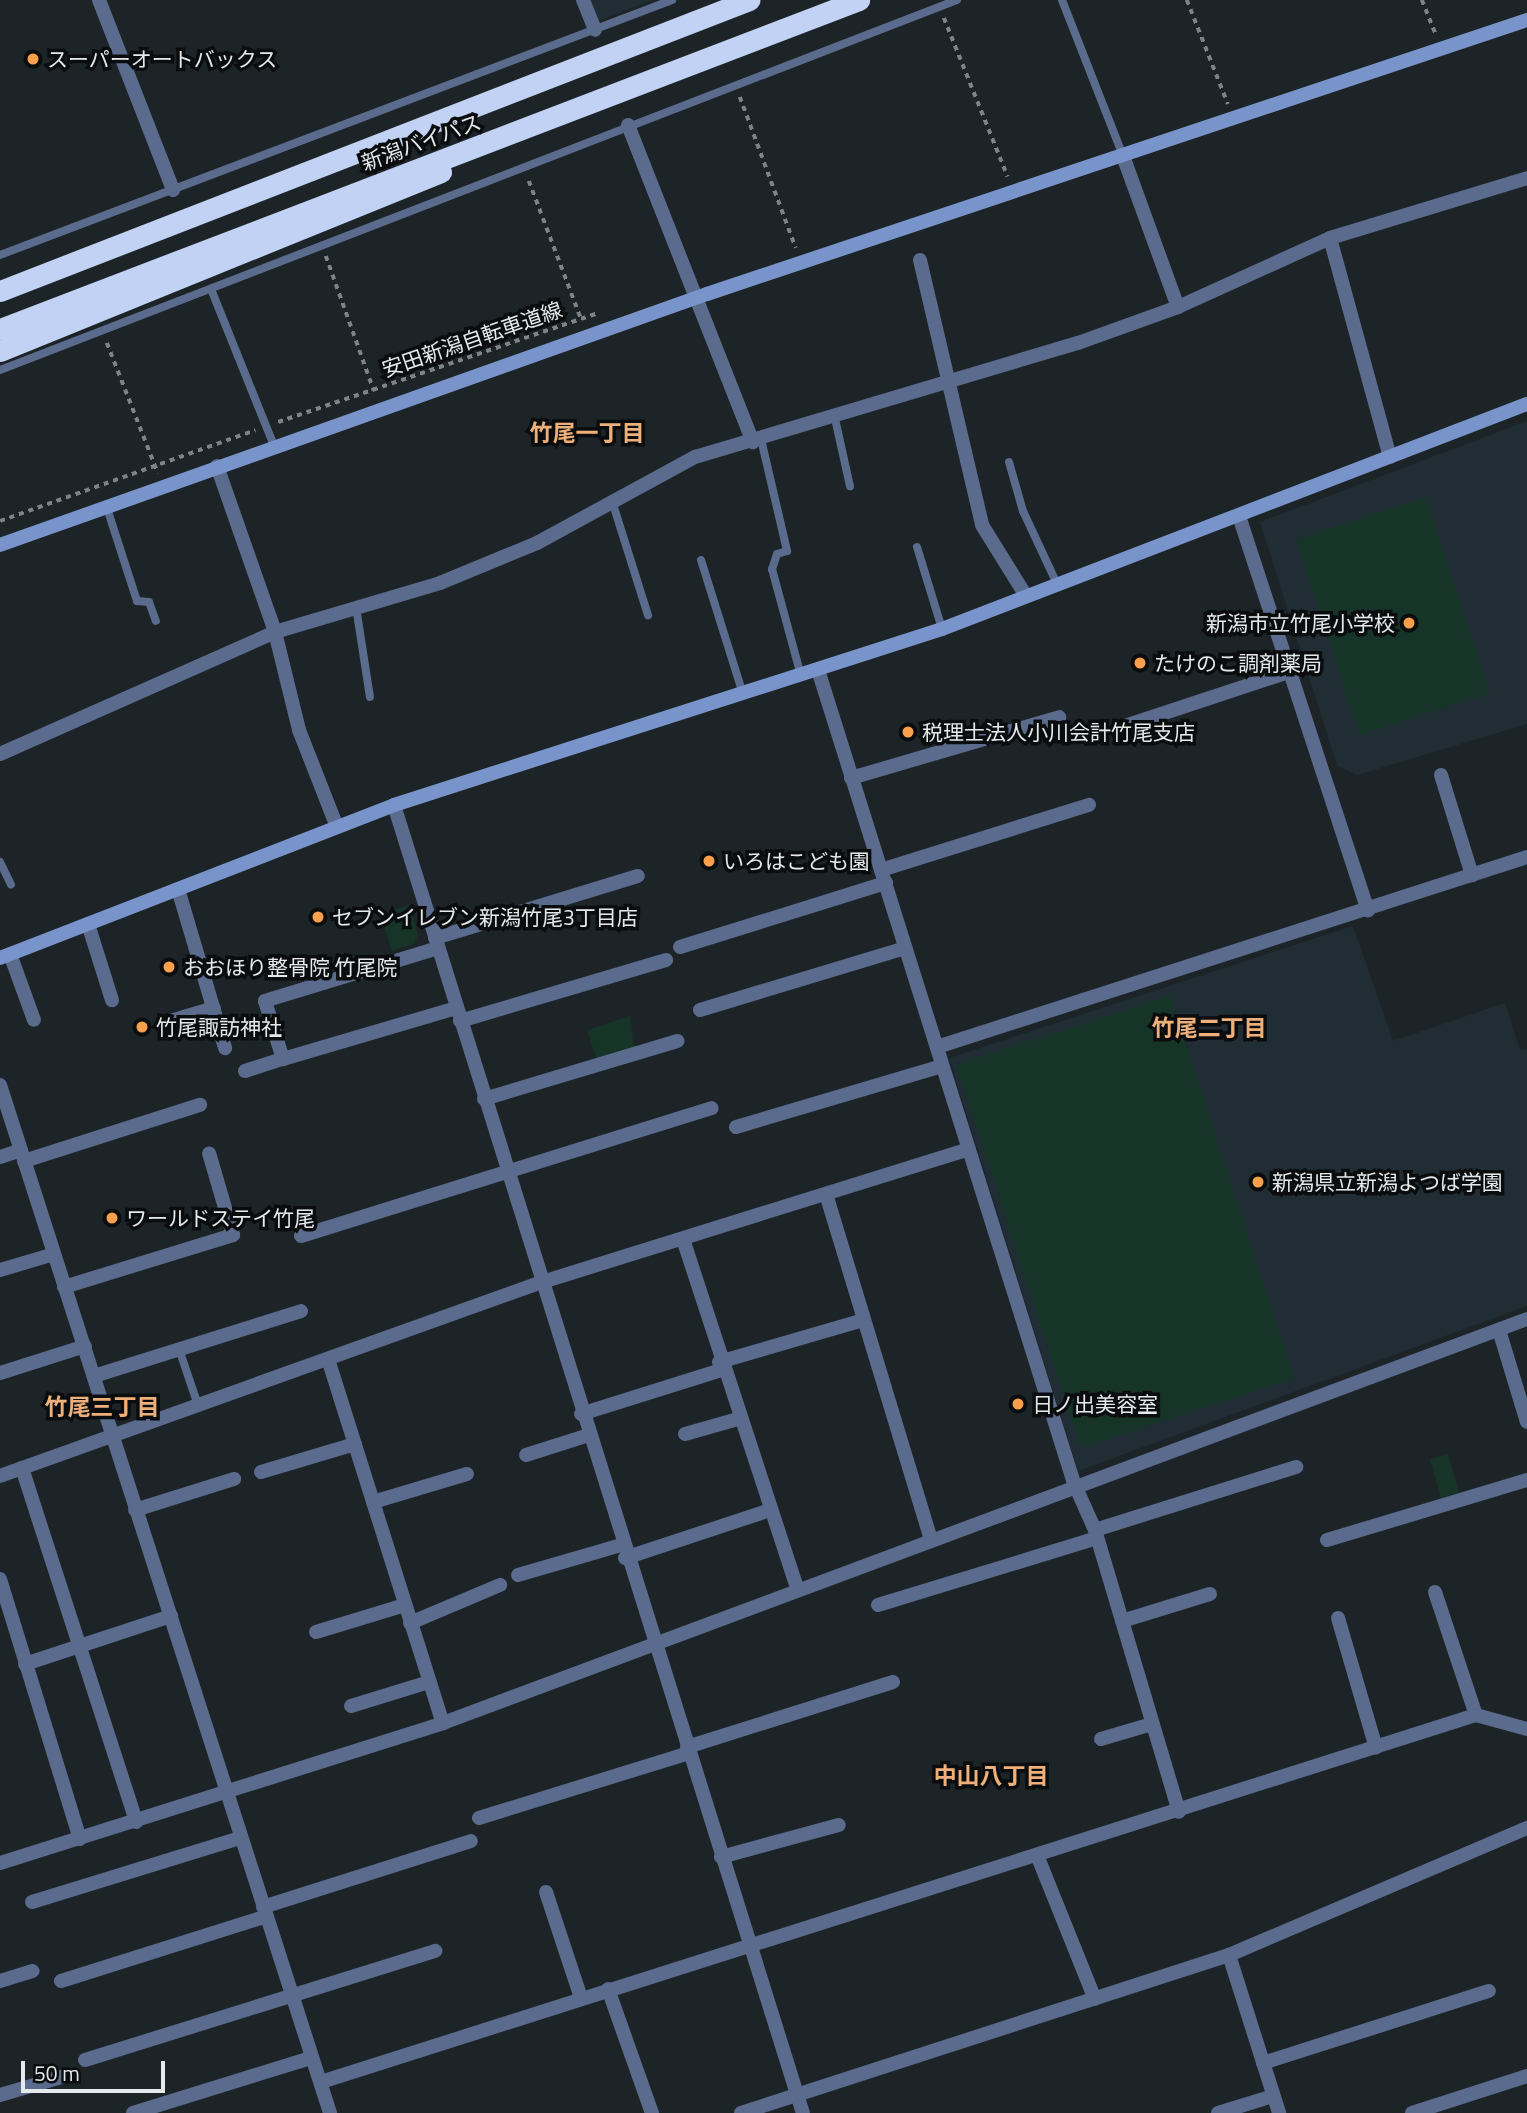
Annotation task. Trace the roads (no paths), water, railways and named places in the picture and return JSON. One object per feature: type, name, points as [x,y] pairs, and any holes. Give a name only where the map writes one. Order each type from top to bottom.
[{"type":"highway","name":"新潟バイパス","points":[[0,291],[748,0]]},
{"type":"highway","name":"新潟バイパス","points":[[0,329],[859,0]]},
{"type":"highway","points":[[0,351],[411,187],[514,133]]},
{"type":"highway","points":[[0,279],[108,248]]},
{"type":"street","points":[[99,0],[173,190]]},
{"type":"street","points":[[583,0],[596,34]]},
{"type":"street","points":[[0,545],[106,505],[696,298],[1527,20]]},
{"type":"street","points":[[626,119],[696,298],[757,440]]},
{"type":"street","points":[[1123,156],[1178,307]]},
{"type":"street","points":[[0,754],[275,632],[355,606],[440,583],[537,543],[611,498],[695,457],[834,414],[947,385],[1178,307],[1330,238],[1527,178]]},
{"type":"street","points":[[1330,238],[1390,457]]},
{"type":"street","points":[[920,260],[947,385],[982,525],[1026,596]]},
{"type":"street","points":[[34,1020],[5,956],[394,805],[802,679],[942,629],[1527,404]]},
{"type":"street","points":[[217,466],[275,632],[299,730],[337,827]]},
{"type":"street","points":[[1239,516],[1368,910]]},
{"type":"street","points":[[1125,726],[1288,672]]},
{"type":"street","points":[[819,673],[1074,1483],[1096,1534],[1178,1812]]},
{"type":"street","points":[[851,778],[1059,717]]},
{"type":"street","points":[[1441,775],[1472,875]]},
{"type":"street","points":[[394,805],[586,1436],[803,2113]]},
{"type":"street","points":[[680,947],[1089,806]]},
{"type":"street","points":[[937,1047],[1527,857]]},
{"type":"street","points":[[283,1059],[265,1001],[638,876]]},
{"type":"street","points":[[178,889],[225,1048]]},
{"type":"street","points":[[88,924],[112,1000]]},
{"type":"street","points":[[700,1010],[905,948]]},
{"type":"street","points":[[245,1071],[666,960]]},
{"type":"street","points":[[164,1023],[214,1008]]},
{"type":"street","points":[[484,1099],[677,1041]]},
{"type":"street","points":[[736,1127],[942,1066]]},
{"type":"street","points":[[0,1085],[64,1287],[115,1434],[135,1510],[330,2113]]},
{"type":"street","points":[[0,1157],[22,1156],[200,1105]]},
{"type":"street","points":[[301,1236],[506,1169],[712,1108]]},
{"type":"street","points":[[0,1476],[539,1283],[968,1149]]},
{"type":"street","points":[[64,1287],[233,1236],[209,1153]]},
{"type":"street","points":[[826,1194],[930,1536]]},
{"type":"street","points":[[683,1239],[720,1366],[797,1588]]},
{"type":"street","points":[[0,1270],[54,1254]]},
{"type":"street","points":[[94,1376],[301,1311]]},
{"type":"street","points":[[0,1863],[136,1822],[225,1789],[443,1723],[652,1640],[797,1588],[930,1536],[1527,1319]]},
{"type":"street","points":[[580,1413],[864,1320]]},
{"type":"street","points":[[1499,1330],[1526,1414]]},
{"type":"street","points":[[0,1373],[85,1346]]},
{"type":"street","points":[[328,1359],[443,1723]]},
{"type":"street","points":[[685,1434],[738,1419]]},
{"type":"street","points":[[527,1455],[586,1436]]},
{"type":"street","points":[[261,1472],[355,1444]]},
{"type":"street","points":[[878,1605],[1296,1467]]},
{"type":"street","points":[[22,1468],[136,1822]]},
{"type":"street","points":[[373,1502],[467,1474]]},
{"type":"street","points":[[135,1510],[234,1479]]},
{"type":"street","points":[[1327,1540],[1527,1480]]},
{"type":"street","points":[[518,1575],[623,1552],[770,1510]]},
{"type":"street","points":[[0,1579],[80,1839]]},
{"type":"street","points":[[410,1623],[500,1585]]},
{"type":"street","points":[[1435,1592],[1476,1715]]},
{"type":"street","points":[[1122,1621],[1210,1594]]},
{"type":"street","points":[[316,1632],[405,1605]]},
{"type":"street","points":[[25,1664],[79,1644],[171,1616]]},
{"type":"street","points":[[1338,1618],[1376,1748]]},
{"type":"street","points":[[351,1706],[429,1682]]},
{"type":"street","points":[[479,1818],[893,1682]]},
{"type":"street","points":[[321,2082],[747,1942],[1178,1812],[1476,1715],[1527,1728]]},
{"type":"street","points":[[1101,1739],[1152,1724]]},
{"type":"street","points":[[721,1857],[839,1825]]},
{"type":"street","points":[[741,2113],[798,2098],[1229,1955],[1527,1828]]},
{"type":"street","points":[[32,1902],[240,1838]]},
{"type":"street","points":[[61,1981],[471,1841]]},
{"type":"street","points":[[1037,1855],[1095,1999]]},
{"type":"street","points":[[546,1892],[581,1998]]},
{"type":"street","points":[[85,2060],[290,1993],[435,1951]]},
{"type":"street","points":[[1229,1955],[1279,2113]]},
{"type":"street","points":[[0,1981],[33,1971]]},
{"type":"street","points":[[608,1989],[652,2113]]},
{"type":"street","points":[[1263,2063],[1489,1991]]},
{"type":"street","points":[[134,2113],[311,2058]]},
{"type":"street","points":[[0,2095],[68,2075]]},
{"type":"street","points":[[1412,2113],[1527,2076]]},
{"type":"street","points":[[1218,2113],[1273,2096]]},
{"type":"lane","points":[[0,255],[596,34],[672,0]]},
{"type":"lane","points":[[0,370],[321,244],[524,168],[626,119],[736,86],[957,0]]},
{"type":"lane","points":[[1062,0],[1123,156]]},
{"type":"lane","points":[[211,289],[274,446]]},
{"type":"lane","points":[[834,414],[850,486]]},
{"type":"lane","points":[[757,440],[787,551],[777,554],[772,569],[802,679]]},
{"type":"lane","points":[[1009,462],[1023,511],[1057,584]]},
{"type":"lane","points":[[611,498],[648,615]]},
{"type":"lane","points":[[106,505],[138,601],[149,603],[156,621]]},
{"type":"lane","points":[[917,547],[942,629]]},
{"type":"lane","points":[[701,559],[744,697]]},
{"type":"lane","points":[[355,606],[370,697]]},
{"type":"lane","points":[[0,862],[11,885]]},
{"type":"lane","points":[[179,1349],[198,1405]]},
{"type":"place","name":"スーパーオートバックス","points":[[33,59]]},
{"type":"place","name":"新潟市立竹尾小学校","points":[[1409,623]]},
{"type":"place","name":"たけのこ調剤薬局","points":[[1140,663]]},
{"type":"place","name":"税理士法人小川会計竹尾支店","points":[[908,732]]},
{"type":"place","name":"いろはこども園","points":[[709,861]]},
{"type":"place","name":"セブンイレブン新潟竹尾3丁目店","points":[[318,917]]},
{"type":"place","name":"おおほり整骨院 竹尾院","points":[[169,967]]},
{"type":"place","name":"竹尾諏訪神社","points":[[142,1027]]},
{"type":"place","name":"新潟県立新潟よつば学園","points":[[1258,1182]]},
{"type":"place","name":"ワールドステイ竹尾","points":[[112,1218]]},
{"type":"place","name":"日ノ出美容室","points":[[1018,1404]]},
{"type":"district","name":"竹尾一丁目","points":[[587,433]]},
{"type":"district","name":"竹尾二丁目","points":[[1209,1028]]},
{"type":"district","name":"竹尾三丁目","points":[[102,1407]]},
{"type":"district","name":"中山八丁目","points":[[991,1776]]}]
